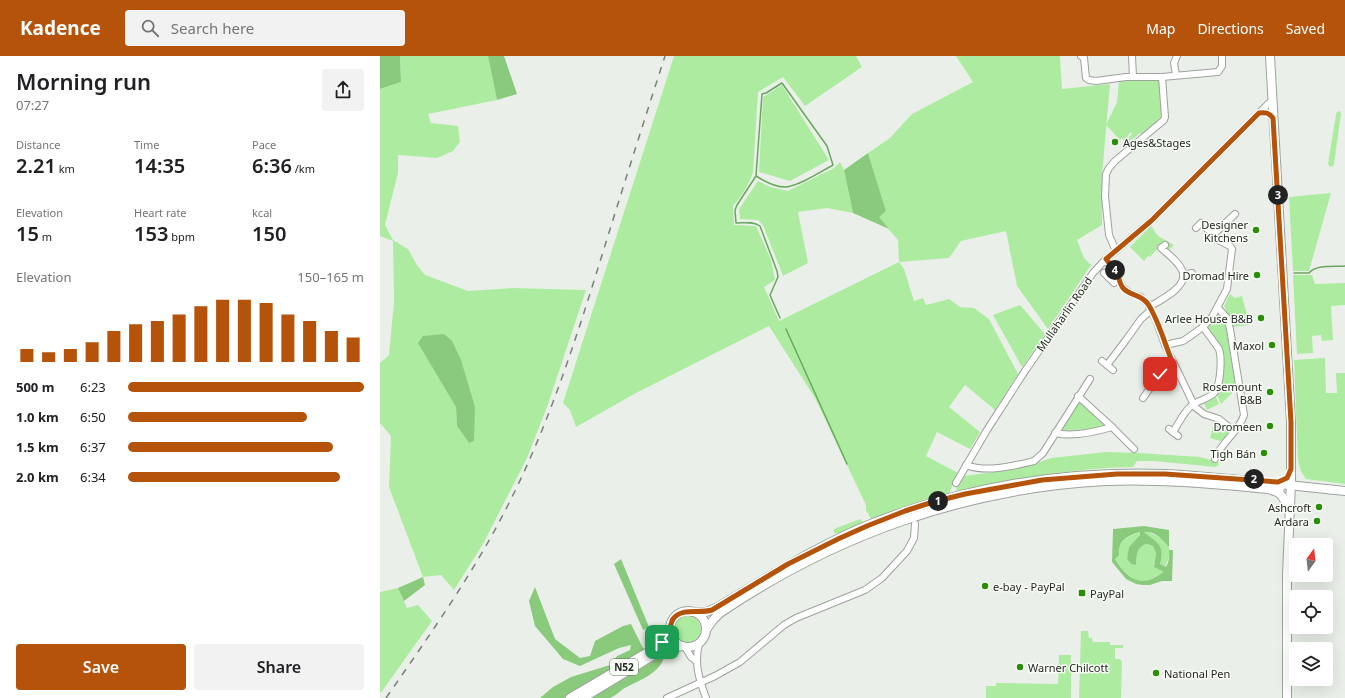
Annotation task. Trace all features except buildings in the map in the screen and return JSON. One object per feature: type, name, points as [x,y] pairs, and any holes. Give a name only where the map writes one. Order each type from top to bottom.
[{"type":"main road","points":[[1270,56],[1291,416],[1287,698]]},
{"type":"main road","points":[[1242,480],[1253,479],[1281,481],[1287,478],[1291,469]]},
{"type":"main road","points":[[1291,469],[1298,481],[1322,489]]},
{"type":"main road","name":"N52","points":[[570,698],[660,645],[666,637],[673,619],[677,615],[683,612],[702,612],[712,610],[788,564],[816,550],[867,526],[933,502],[1013,485],[1058,478],[1097,475],[1165,474],[1242,480],[1345,492]]},
{"type":"main road","name":"N52","points":[[583,698],[662,650],[684,646],[690,647],[699,644],[704,638],[706,630],[720,613],[772,580],[801,564],[873,531],[948,506],[988,496],[1031,489],[1105,481],[1162,481],[1268,489],[1291,486]]},
{"type":"main road","points":[[1268,489],[1278,491],[1283,495],[1289,513]]},
{"type":"main road","points":[[692,612],[696,613],[704,620],[706,630]]},
{"type":"main road","points":[[670,628],[673,639],[684,646]]},
{"type":"street","points":[[1132,56],[1133,77]]},
{"type":"street","points":[[1176,75],[1174,63],[1177,56]]},
{"type":"street","points":[[1084,57],[1086,78],[1096,81],[1133,77],[1162,77],[1218,72],[1222,66],[1222,56]]},
{"type":"street","points":[[1116,251],[1109,235],[1105,196],[1106,174],[1115,161],[1164,120],[1162,77]]},
{"type":"street","name":"Mullaharlin Road","points":[[956,483],[998,413],[1086,281],[1106,259],[1151,221],[1272,100]]},
{"type":"street","points":[[1259,113],[1265,112],[1270,114],[1273,118]]},
{"type":"street","points":[[1213,236],[1235,214]]},
{"type":"street","points":[[1165,345],[1183,341],[1203,327],[1218,308],[1227,289],[1233,252],[1230,246],[1218,240],[1200,223],[1196,228]]},
{"type":"street","points":[[1113,370],[1105,363],[1126,340],[1140,319],[1150,308],[1172,292],[1180,284],[1183,275],[1181,269],[1161,248],[1165,245]]},
{"type":"street","points":[[1106,259],[1115,270],[1122,287],[1130,293],[1141,297],[1150,308],[1172,361],[1193,404],[1201,412],[1219,419],[1234,431]]},
{"type":"street","points":[[1114,283],[1106,275],[1115,270]]},
{"type":"street","points":[[1183,275],[1192,273]]},
{"type":"street","points":[[1215,459],[1218,452],[1242,421],[1244,411],[1230,329],[1227,318],[1218,308]]},
{"type":"street","points":[[1173,432],[1185,412],[1193,404],[1215,393],[1221,363],[1219,349],[1203,327]]},
{"type":"street","points":[[1149,403],[1142,397],[1162,371],[1172,361]]},
{"type":"street","points":[[966,465],[980,469],[1006,467],[1034,460],[1043,453],[1090,379]]},
{"type":"street","points":[[1078,396],[1112,427],[1126,445],[1134,449]]},
{"type":"street","points":[[1055,433],[1083,433],[1112,427]]},
{"type":"street","points":[[667,698],[701,683],[740,662],[784,625],[796,618],[865,590],[874,584],[882,578],[911,545],[915,532],[915,524]]},
{"type":"street","points":[[699,644],[696,661],[706,698]]},
{"type":"street","points":[[684,646],[691,657],[696,661]]},
{"type":"green space","points":[[380,56],[400,56],[401,82],[380,89]]},
{"type":"green space","points":[[400,56],[488,56],[497,100],[428,114],[431,123],[458,126],[460,142],[453,151],[437,158],[398,155],[398,173],[385,225],[393,240],[408,249],[417,265],[425,275],[468,291],[513,288],[586,290],[547,407],[527,458],[483,544],[454,590],[441,575],[423,577],[389,487],[391,436],[380,423],[380,363],[389,355],[394,301],[393,241],[380,236],[380,89],[401,82]],"holes":[[[456,407],[469,443],[457,426]]]},
{"type":"green space","points":[[488,56],[504,56],[517,94],[497,100]]},
{"type":"green space","points":[[674,56],[856,56],[862,67],[805,106],[783,77],[758,92],[753,172],[739,199],[733,206],[734,225],[756,226],[771,260],[775,280],[764,287],[779,321],[899,262],[904,269],[914,301],[923,298],[926,305],[949,299],[960,307],[974,308],[989,319],[1018,374],[995,410],[965,385],[949,407],[980,432],[970,449],[937,432],[926,456],[958,473],[949,493],[871,519],[866,510],[866,505],[815,398],[769,326],[636,393],[576,427],[570,410],[563,403]]},
{"type":"green space","points":[[956,56],[1060,56],[1062,89],[1110,84],[1102,175],[1102,225],[1077,240],[1084,258],[1091,265],[1048,329],[1017,286],[1006,231],[961,241],[949,258],[899,262],[898,240],[878,217],[886,211],[868,153],[890,138],[912,114],[973,82]]},
{"type":"green space","points":[[1159,79],[1163,117],[1143,135],[1140,133],[1126,145],[1132,134],[1131,132],[1124,141],[1122,138],[1120,140],[1106,125],[1117,102],[1119,81]]},
{"type":"green space","points":[[782,85],[829,160],[790,181],[759,172],[763,97]]},
{"type":"green space","points":[[1340,111],[1341,114],[1334,164],[1330,167],[1328,164],[1336,114]]},
{"type":"green space","points":[[868,153],[886,211],[879,217],[889,229],[853,213],[844,170]]},
{"type":"green space","points":[[840,162],[844,170],[853,213],[827,208],[798,212],[808,263],[783,276],[763,225],[758,220],[740,219],[739,209],[758,181],[770,187],[788,191],[834,168]]},
{"type":"green space","points":[[1331,193],[1309,271],[1293,271],[1289,197]]},
{"type":"green space","points":[[1151,226],[1158,236],[1174,245],[1169,250],[1167,248],[1169,246],[1164,241],[1150,257],[1148,256],[1144,261],[1130,247]]},
{"type":"green space","points":[[1293,275],[1312,275],[1315,284],[1345,283],[1345,305],[1331,306],[1333,340],[1322,341],[1321,335],[1312,336],[1313,353],[1297,354]]},
{"type":"green space","points":[[1230,294],[1235,298],[1242,296],[1249,322],[1245,318],[1230,318],[1224,306]]},
{"type":"green space","points":[[1020,305],[1045,334],[1022,367],[993,315]]},
{"type":"green space","points":[[1217,315],[1223,316],[1226,322],[1237,389],[1221,404],[1217,395],[1222,377],[1222,350],[1219,343],[1208,329],[1209,324]]},
{"type":"green space","points":[[1235,318],[1243,320],[1249,325],[1233,327],[1231,320]]},
{"type":"green space","points":[[444,334],[452,341],[461,360],[475,407],[474,441],[469,443],[457,426],[456,407],[418,343],[423,336]]},
{"type":"green space","points":[[1325,358],[1326,393],[1337,393],[1336,373],[1345,373],[1345,484],[1306,479],[1301,471],[1298,461],[1294,360]]},
{"type":"green space","points":[[1216,397],[1219,404],[1207,410],[1204,403]]},
{"type":"green space","points":[[1080,401],[1104,423],[1104,426],[1101,428],[1063,431],[1061,428],[1076,402]]},
{"type":"green space","points":[[1215,420],[1229,432],[1223,442],[1210,438]]},
{"type":"green space","points":[[1106,452],[1200,457],[1218,462],[1219,465],[1215,467],[1155,461],[1137,461],[1133,467],[1088,469],[1023,478],[957,491],[956,489],[964,476],[1010,470],[1051,458]]},
{"type":"green space","points":[[860,519],[863,522],[840,533],[834,533],[834,529]]},
{"type":"green space","points":[[1144,526],[1169,530],[1169,547],[1155,534],[1144,532],[1161,548],[1162,558],[1160,564],[1166,567],[1169,559],[1169,550],[1173,550],[1172,581],[1162,581],[1150,585],[1143,585],[1136,584],[1126,579],[1112,562],[1113,529]],"holes":[[[1140,532],[1140,535],[1129,547],[1127,559],[1131,564],[1136,565],[1139,549],[1143,545],[1147,544],[1153,546],[1156,553],[1154,567],[1163,571],[1155,577],[1142,581],[1130,577],[1115,559],[1119,555],[1120,546],[1124,539]]]},
{"type":"green space","points":[[1147,531],[1162,539],[1169,547],[1170,555],[1165,567],[1160,564],[1162,553],[1159,545],[1144,532]]},
{"type":"green space","points":[[1140,532],[1140,535],[1130,546],[1127,559],[1131,564],[1136,565],[1139,549],[1143,545],[1147,544],[1153,546],[1156,553],[1154,565],[1163,570],[1163,572],[1148,581],[1136,580],[1131,577],[1115,559],[1118,548],[1123,541],[1129,536]]},
{"type":"green space","points":[[621,559],[649,627],[643,630],[614,564]]},
{"type":"green space","points":[[423,577],[425,585],[404,601],[398,588]]},
{"type":"green space","points":[[535,587],[555,639],[580,658],[590,656],[595,641],[623,626],[631,624],[644,650],[564,698],[540,698],[553,687],[571,677],[610,665],[617,656],[630,650],[631,645],[619,648],[580,666],[563,659],[535,626],[529,601]]},
{"type":"green space","points":[[398,588],[407,608],[418,605],[432,621],[380,694],[380,592]]},
{"type":"green space","points":[[687,616],[697,620],[701,630],[697,640],[687,644],[677,640],[673,630],[677,620]]},
{"type":"green space","points":[[1081,631],[1088,631],[1089,638],[1092,638],[1093,642],[1110,642],[1110,645],[1123,645],[1123,648],[1115,648],[1115,659],[1120,659],[1122,662],[1121,698],[1079,698]]},
{"type":"green space","points":[[1059,655],[1071,655],[1071,698],[986,698],[986,686],[996,686],[996,683],[1058,684]]},
{"type":"green space","points":[[662,656],[664,657],[662,663],[658,668],[610,698],[591,698]]},
{"type":"waterway","points":[[756,176],[773,185],[785,187],[803,181],[833,165],[827,146],[782,83],[762,94],[756,176],[735,210],[736,223],[751,223],[760,226],[777,271],[778,277],[770,295],[780,318]]},
{"type":"waterway","points":[[1294,273],[1309,273],[1316,268],[1326,266],[1345,266]]},
{"type":"waterway","points":[[786,329],[847,464]]},
{"type":"railway","points":[[386,698],[450,604],[480,556],[507,507],[536,445],[572,349],[665,56]]},
{"type":"place","name":"Ages&Stages","points":[[1115,142]]},
{"type":"place","name":"Designer Kitchens","points":[[1256,230]]},
{"type":"place","name":"Dromad Hire","points":[[1257,275]]},
{"type":"place","name":"Arlee House B&B","points":[[1261,318]]},
{"type":"place","name":"Maxol","points":[[1272,345]]},
{"type":"place","name":"Rosemount B&B","points":[[1270,392]]},
{"type":"place","name":"Dromeen","points":[[1270,426]]},
{"type":"place","name":"Tigh Bán","points":[[1264,453]]},
{"type":"place","name":"Ashcroft","points":[[1319,507]]},
{"type":"place","name":"Ardara","points":[[1317,521]]},
{"type":"place","name":"e-bay - PayPal","points":[[985,586]]},
{"type":"place","name":"PayPal","points":[[1082,593]]},
{"type":"place","name":"Warner Chilcott","points":[[1020,667]]},
{"type":"place","name":"National Pen","points":[[1156,673]]},
{"type":"route","points":[[662,642],[666,637],[673,619],[677,615],[689,611],[702,612],[712,610],[788,564],[816,550],[867,526],[933,502],[1042,480],[1097,475],[1165,474],[1242,480],[1253,479],[1278,482],[1287,478],[1291,469],[1291,422],[1273,118],[1270,114],[1265,112],[1259,113],[1151,221],[1106,259],[1116,271],[1122,287],[1126,291],[1141,297],[1146,302],[1156,320],[1172,361],[1160,374]]}]
